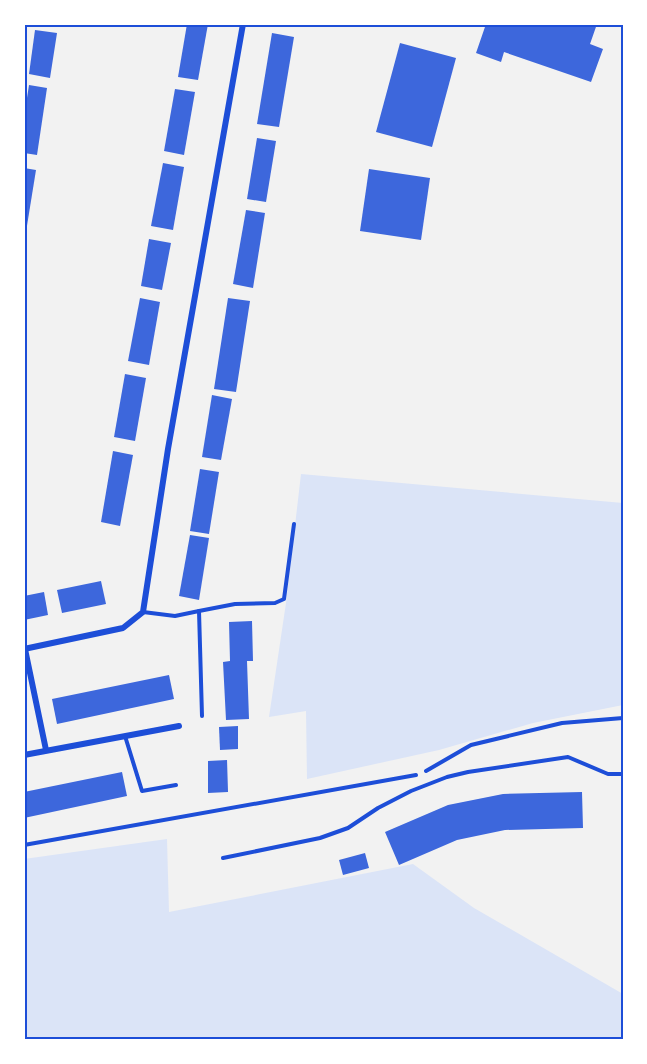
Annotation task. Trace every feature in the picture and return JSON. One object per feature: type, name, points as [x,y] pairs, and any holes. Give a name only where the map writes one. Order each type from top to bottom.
[{"type":"street","points":[[46,750],[24,649],[123,628],[143,612],[168,449],[243,24]]},
{"type":"street","points":[[24,755],[179,726]]},
{"type":"lane","points":[[143,612],[175,616],[235,604],[275,603],[284,599],[294,524]]},
{"type":"lane","points":[[199,610],[202,716]]},
{"type":"lane","points":[[125,735],[142,791],[176,785]]},
{"type":"lane","points":[[223,858],[320,838],[348,828],[378,808],[411,791],[447,777],[468,772],[568,756],[608,774],[623,774]]},
{"type":"path","points":[[24,844],[420,774],[471,745],[562,723],[623,718]]},
{"type":"shaded area","points":[[301,474],[623,503],[623,705],[533,723],[439,750],[307,779],[306,711],[269,717],[286,603]]},
{"type":"shaded area","points":[[167,839],[169,912],[413,864],[474,908],[623,994],[623,1040],[24,1040],[24,859]]},
{"type":"building","points":[[187,24],[208,24],[198,80],[178,77]]},
{"type":"building","points":[[486,24],[597,24],[590,44],[603,49],[591,82],[504,52],[501,62],[476,53]]},
{"type":"building","points":[[35,30],[57,33],[50,78],[29,74]]},
{"type":"building","points":[[272,33],[294,37],[279,127],[257,124]]},
{"type":"building","points":[[400,43],[456,58],[432,147],[376,132]]},
{"type":"building","points":[[29,85],[47,88],[37,155],[24,153],[24,117]]},
{"type":"building","points":[[175,89],[195,92],[184,155],[164,151]]},
{"type":"building","points":[[257,138],[276,141],[266,202],[247,199]]},
{"type":"building","points":[[163,163],[184,167],[173,230],[151,226]]},
{"type":"building","points":[[24,168],[36,170],[25,238],[24,238]]},
{"type":"building","points":[[369,169],[430,178],[421,240],[360,231]]},
{"type":"building","points":[[246,210],[265,213],[253,288],[233,284]]},
{"type":"building","points":[[149,239],[171,243],[162,290],[141,286]]},
{"type":"building","points":[[140,298],[160,302],[149,365],[128,361]]},
{"type":"building","points":[[228,298],[250,301],[236,392],[214,389]]},
{"type":"building","points":[[125,374],[146,378],[135,441],[114,437]]},
{"type":"building","points":[[212,395],[232,399],[221,460],[202,457]]},
{"type":"building","points":[[113,451],[133,455],[120,526],[101,522]]},
{"type":"building","points":[[200,469],[219,472],[209,534],[190,531]]},
{"type":"building","points":[[190,535],[209,538],[199,600],[179,596]]},
{"type":"building","points":[[101,581],[106,604],[62,613],[57,590]]},
{"type":"building","points":[[44,592],[48,615],[24,620],[24,596]]},
{"type":"building","points":[[252,621],[253,661],[247,661],[249,719],[226,720],[223,662],[230,661],[229,622]]},
{"type":"building","points":[[169,675],[174,699],[57,724],[52,699]]},
{"type":"building","points":[[238,726],[238,749],[220,750],[219,727]]},
{"type":"building","points":[[227,760],[228,792],[208,793],[208,761]]},
{"type":"building","points":[[122,772],[127,796],[24,818],[24,792]]},
{"type":"building","points":[[582,792],[583,828],[505,830],[457,840],[399,865],[385,832],[448,805],[503,794]]},
{"type":"building","points":[[365,853],[369,868],[343,875],[339,860]]}]
